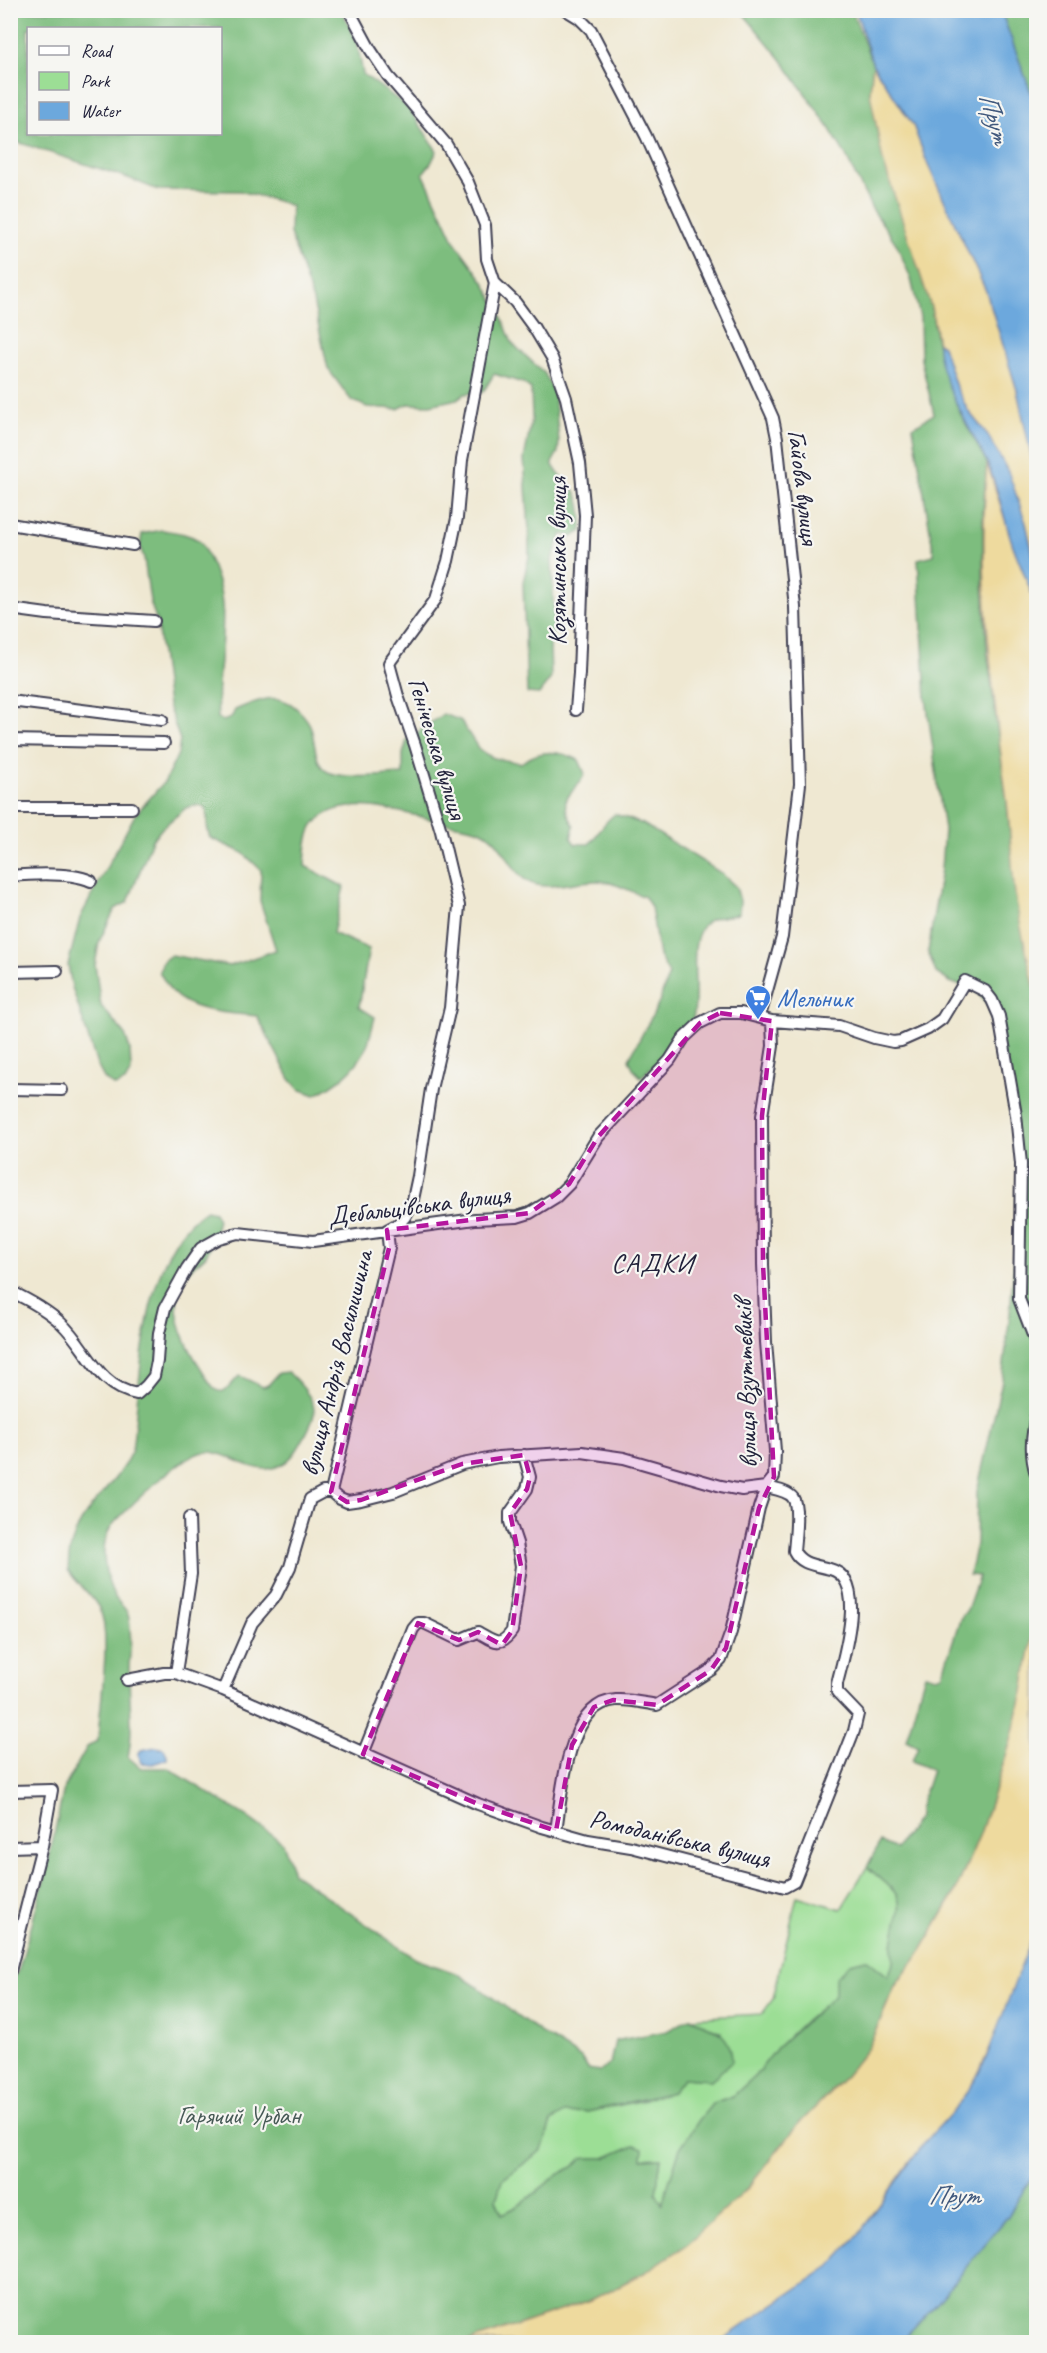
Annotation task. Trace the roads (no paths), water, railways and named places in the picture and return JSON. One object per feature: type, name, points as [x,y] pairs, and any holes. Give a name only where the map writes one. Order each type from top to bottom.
[{"type":"street","points":[[349,10],[388,76],[446,144],[468,182],[486,225],[488,259],[495,283]]},
{"type":"street","name":"Гайова вулиця","points":[[566,10],[579,18],[591,30],[646,136],[773,418],[777,438],[795,607],[800,784],[782,937],[760,1017]]},
{"type":"street","name":"Козятинська вулиця","points":[[495,283],[515,302],[528,319],[552,358],[566,398],[580,463],[585,515],[576,710]]},
{"type":"street","name":"Генічеська вулиця","points":[[387,1230],[405,1217],[412,1204],[431,1089],[450,1008],[459,906],[441,831],[398,696],[390,663],[436,599],[448,561],[457,518],[462,460],[495,283]]},
{"type":"street","points":[[10,524],[133,545]]},
{"type":"street","points":[[10,609],[47,614],[154,621]]},
{"type":"street","points":[[10,701],[162,720]]},
{"type":"street","points":[[10,740],[164,743]]},
{"type":"street","points":[[10,807],[132,808]]},
{"type":"street","points":[[10,876],[71,876],[83,877],[91,881]]},
{"type":"street","points":[[10,972],[57,971]]},
{"type":"street","points":[[760,1017],[772,1021],[839,1026],[893,1042],[901,1041],[928,1029],[942,1019],[965,981],[985,991],[999,1016],[1016,1115],[1021,1164],[1019,1299],[1036,1343]]},
{"type":"street","name":"Дебальцівська вулиця","points":[[10,1291],[41,1307],[61,1323],[102,1375],[113,1385],[125,1392],[136,1394],[153,1376],[165,1308],[201,1248],[219,1238],[238,1233],[313,1241],[475,1219],[517,1217],[530,1213],[556,1197],[569,1184],[598,1137],[670,1060],[684,1038],[700,1023],[720,1013],[760,1017]]},
{"type":"street","name":"вулиця Взуттєвиків","points":[[331,1492],[347,1502],[361,1500],[393,1492],[462,1464],[498,1456],[582,1452],[624,1458],[742,1490],[766,1487],[774,1477],[776,1451],[765,1320],[762,1116],[772,1046],[772,1021]]},
{"type":"street","points":[[10,1089],[62,1090]]},
{"type":"street","name":"вулиця Андрія Василишина","points":[[223,1690],[252,1623],[276,1595],[290,1567],[310,1499],[323,1492],[331,1492],[388,1248],[387,1230]]},
{"type":"street","points":[[1036,1414],[1030,1442],[1036,1474]]},
{"type":"street","points":[[363,1754],[413,1629],[418,1623],[424,1623],[459,1640],[478,1632],[501,1642],[512,1630],[520,1566],[510,1513],[523,1497],[530,1477],[524,1455]]},
{"type":"street","points":[[556,1831],[572,1745],[580,1723],[594,1707],[613,1700],[657,1705],[711,1670],[721,1660],[731,1632],[753,1530],[766,1487]]},
{"type":"street","name":"Ромоданівська вулиця","points":[[176,1673],[223,1690],[478,1804],[588,1840],[631,1847],[785,1887],[794,1882],[854,1731],[858,1714],[837,1692],[851,1620],[847,1581],[834,1569],[804,1562],[797,1557],[794,1551],[796,1507],[794,1499],[788,1494],[766,1487]]},
{"type":"street","points":[[127,1680],[164,1672],[176,1673],[191,1574],[189,1518]]},
{"type":"street","points":[[10,1791],[51,1790],[42,1846],[10,1971]]},
{"type":"street","points":[[10,1847],[42,1846]]},
{"type":"water","name":"Прут","points":[[856,11],[1001,11],[1036,106],[1036,478],[1017,390],[986,291],[928,165],[913,125],[873,65]]},
{"type":"water","points":[[938,343],[943,346],[956,387],[969,412],[987,434],[1008,471],[1026,523],[1036,568],[1036,612],[990,470],[949,386],[939,356]]},
{"type":"water","points":[[156,1747],[164,1749],[167,1759],[153,1764],[142,1763],[138,1754],[141,1750]]},
{"type":"water","name":"Прут","points":[[1036,1927],[1036,2170],[1008,2216],[934,2306],[900,2342],[719,2342],[830,2266],[858,2235],[924,2143],[956,2108],[985,2061]]},
{"type":"place","name":"Мельник","points":[[758,1021]]},
{"type":"district","name":"САДКИ","points":[[653,1263]]},
{"type":"park label","name":"Гарячий Урбан","points":[[239,2115]]}]
